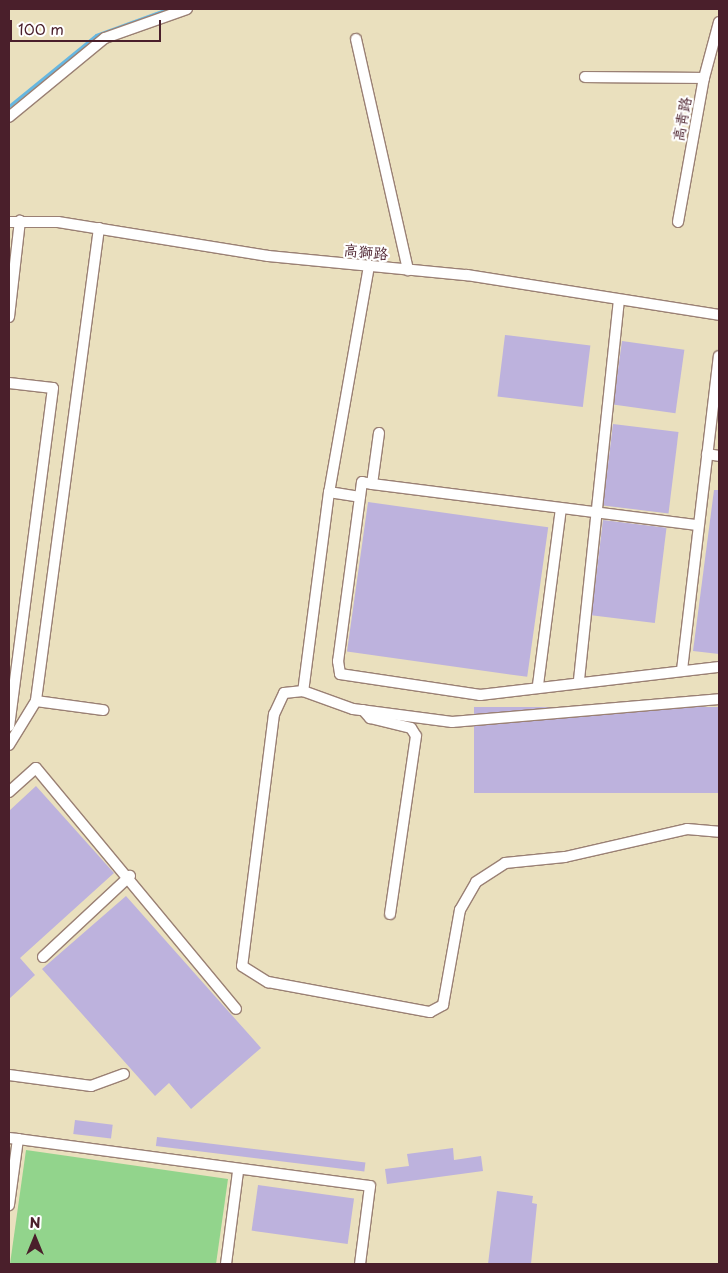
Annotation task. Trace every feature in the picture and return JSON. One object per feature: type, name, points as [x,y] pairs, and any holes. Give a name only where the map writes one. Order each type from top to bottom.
[{"type":"street","points":[[9,117],[105,38],[187,9]]},
{"type":"street","name":"高青路","points":[[678,222],[704,78],[719,22]]},
{"type":"street","points":[[356,39],[408,270]]},
{"type":"street","points":[[585,77],[704,78]]},
{"type":"street","points":[[9,317],[12,317],[20,221]]},
{"type":"street","name":"高獅路","points":[[9,222],[20,221],[99,228],[268,256],[408,270],[719,315]]},
{"type":"street","points":[[9,745],[36,701],[99,228]]},
{"type":"street","points":[[303,691],[329,492],[368,266]]},
{"type":"street","points":[[579,680],[598,529],[593,512],[619,300]]},
{"type":"street","points":[[682,670],[697,525],[719,356]]},
{"type":"street","points":[[9,382],[53,388],[9,726]]},
{"type":"street","points":[[372,484],[379,433]]},
{"type":"street","points":[[707,454],[719,456]]},
{"type":"street","points":[[697,525],[362,482],[338,661],[340,674],[480,694],[579,680],[719,666]]},
{"type":"street","points":[[329,492],[360,497]]},
{"type":"street","points":[[538,685],[561,508]]},
{"type":"street","points":[[719,699],[452,722],[364,710],[303,691],[284,693],[274,714],[242,966],[268,982],[430,1012],[443,1005],[460,910],[476,882],[498,868],[688,829],[719,832]]},
{"type":"street","points":[[36,701],[103,710]]},
{"type":"street","points":[[364,710],[370,718],[411,728],[416,736],[390,914]]},
{"type":"street","points":[[9,792],[36,768],[130,876],[236,1009]]},
{"type":"street","points":[[43,957],[130,876]]},
{"type":"street","points":[[9,1075],[91,1086],[124,1074]]},
{"type":"street","points":[[9,1205],[14,1138],[238,1172],[370,1186],[360,1264]]},
{"type":"street","points":[[226,1264],[238,1172]]},
{"type":"green space","points":[[26,1150],[228,1179],[216,1264],[10,1264]]},
{"type":"building","points":[[505,335],[590,345],[583,407],[497,397]]},
{"type":"building","points":[[622,341],[684,350],[675,413],[613,404]]},
{"type":"building","points":[[613,424],[679,432],[669,513],[603,505]]},
{"type":"building","points":[[714,490],[719,490],[719,654],[693,651]]},
{"type":"building","points":[[368,502],[548,527],[527,677],[347,652]]},
{"type":"building","points":[[603,520],[667,528],[655,623],[591,615]]},
{"type":"building","points":[[474,707],[719,707],[719,793],[474,793]]},
{"type":"building","points":[[36,786],[114,873],[20,958],[35,975],[9,999],[9,811]]},
{"type":"building","points":[[126,896],[261,1048],[191,1109],[169,1083],[155,1096],[42,969]]},
{"type":"building","points":[[75,1120],[113,1125],[111,1139],[73,1134]]},
{"type":"building","points":[[157,1137],[365,1163],[364,1172],[156,1146]]},
{"type":"building","points":[[453,1148],[454,1160],[481,1156],[483,1171],[387,1184],[385,1169],[409,1166],[407,1154]]},
{"type":"building","points":[[258,1185],[354,1198],[348,1244],[252,1231]]},
{"type":"building","points":[[497,1191],[533,1196],[532,1203],[537,1204],[531,1264],[488,1264]]},
{"type":"waterway","points":[[9,106],[96,35],[167,9]]}]
